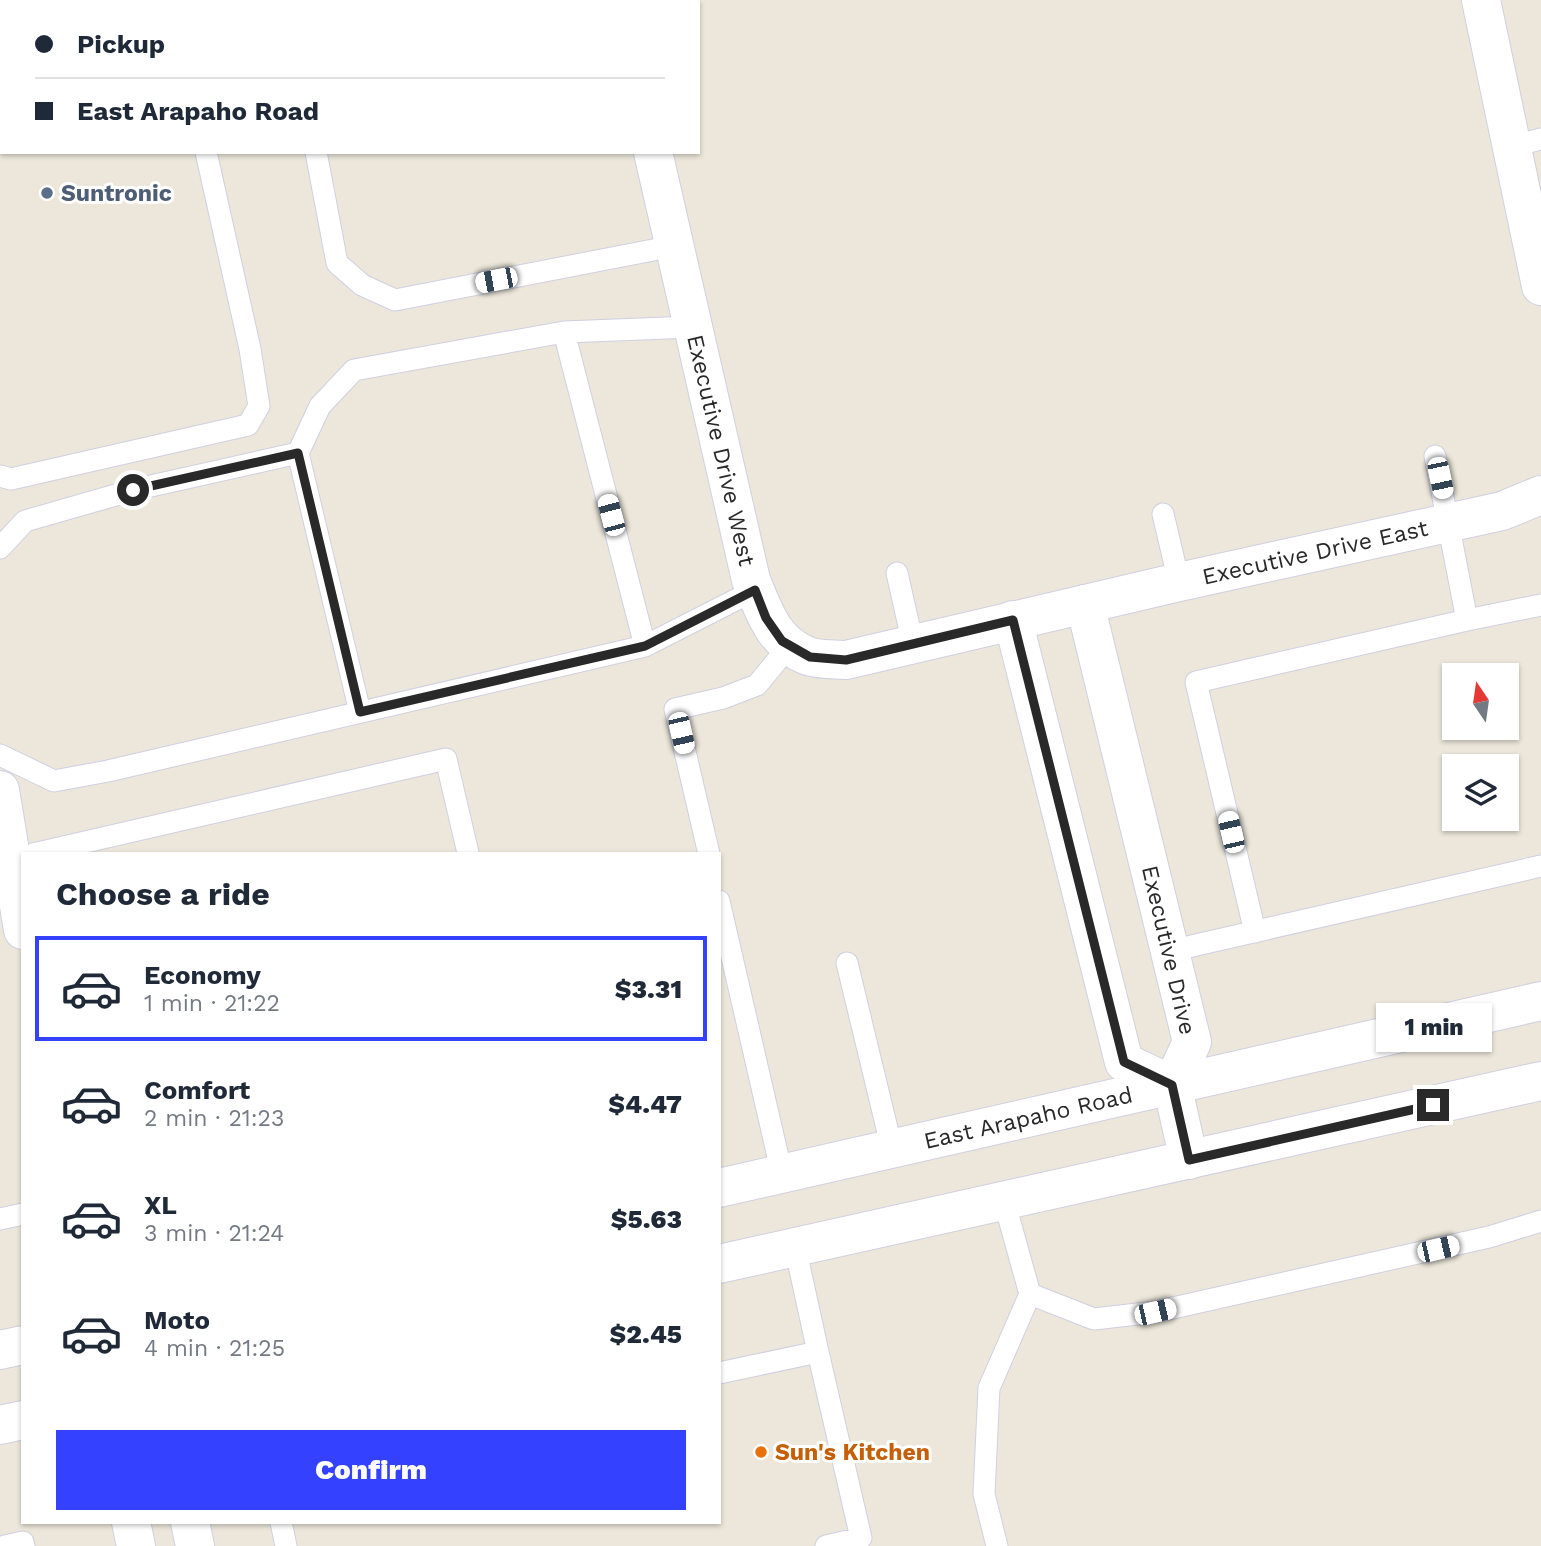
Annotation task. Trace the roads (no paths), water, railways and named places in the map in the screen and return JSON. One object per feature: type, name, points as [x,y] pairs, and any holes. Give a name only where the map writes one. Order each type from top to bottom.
[{"type":"street","points":[[1481,0],[1527,143],[1541,286]]},
{"type":"street","name":"Executive Drive West","points":[[653,154],[748,566],[766,618],[782,641],[789,646]]},
{"type":"street","name":"Executive Drive East","points":[[1085,604],[1502,511],[1541,495]]},
{"type":"street","points":[[789,646],[810,657],[846,660],[1085,604]]},
{"type":"street","name":"Executive Drive","points":[[1085,604],[1192,1042],[1172,1085]]},
{"type":"street","points":[[1013,620],[1124,1062],[1172,1085],[1189,1160]]},
{"type":"street","points":[[0,790],[22,852]]},
{"type":"street","name":"East Arapaho Road","points":[[721,1188],[1541,1001]]},
{"type":"street","points":[[721,1264],[1541,1081]]},
{"type":"street","points":[[0,1350],[21,1345]]},
{"type":"street","points":[[0,1425],[21,1420]]},
{"type":"street","points":[[131,1524],[136,1546]]},
{"type":"street","points":[[190,1524],[195,1546]]},
{"type":"lane","points":[[0,476],[11,480],[248,425],[259,406],[250,349],[206,154]]},
{"type":"lane","points":[[316,154],[337,263],[362,285],[395,300],[674,246]]},
{"type":"lane","points":[[360,712],[298,453],[320,406],[354,370],[564,332],[693,327]]},
{"type":"lane","points":[[564,332],[645,646]]},
{"type":"lane","points":[[0,548],[25,521],[133,490],[298,453]]},
{"type":"lane","points":[[1435,456],[1467,621]]},
{"type":"lane","points":[[1163,514],[1179,582]]},
{"type":"lane","points":[[897,573],[913,644]]},
{"type":"lane","points":[[0,755],[54,781],[108,771],[645,646],[755,590]]},
{"type":"lane","points":[[1255,932],[1196,682],[1541,605]]},
{"type":"lane","points":[[709,852],[675,709],[723,698],[757,685],[789,646]]},
{"type":"lane","points":[[40,852],[446,759],[466,852]]},
{"type":"lane","points":[[1170,951],[1541,866]]},
{"type":"lane","points":[[721,910],[782,1174]]},
{"type":"lane","points":[[847,963],[892,1149]]},
{"type":"lane","points":[[997,1546],[984,1494],[989,1388],[1030,1294],[1004,1201]]},
{"type":"lane","points":[[0,1219],[21,1214]]},
{"type":"lane","points":[[1030,1294],[1094,1319],[1155,1312],[1489,1237],[1541,1221]]},
{"type":"lane","points":[[795,1247],[861,1538],[827,1546]]},
{"type":"lane","points":[[721,1373],[818,1352]]},
{"type":"lane","points":[[281,1524],[286,1546]]},
{"type":"lane","points":[[5,1546],[23,1542],[24,1546]]},
{"type":"place","name":"Suntronic","points":[[47,193]]},
{"type":"place","name":"Sun's Kitchen","points":[[761,1452]]}]
